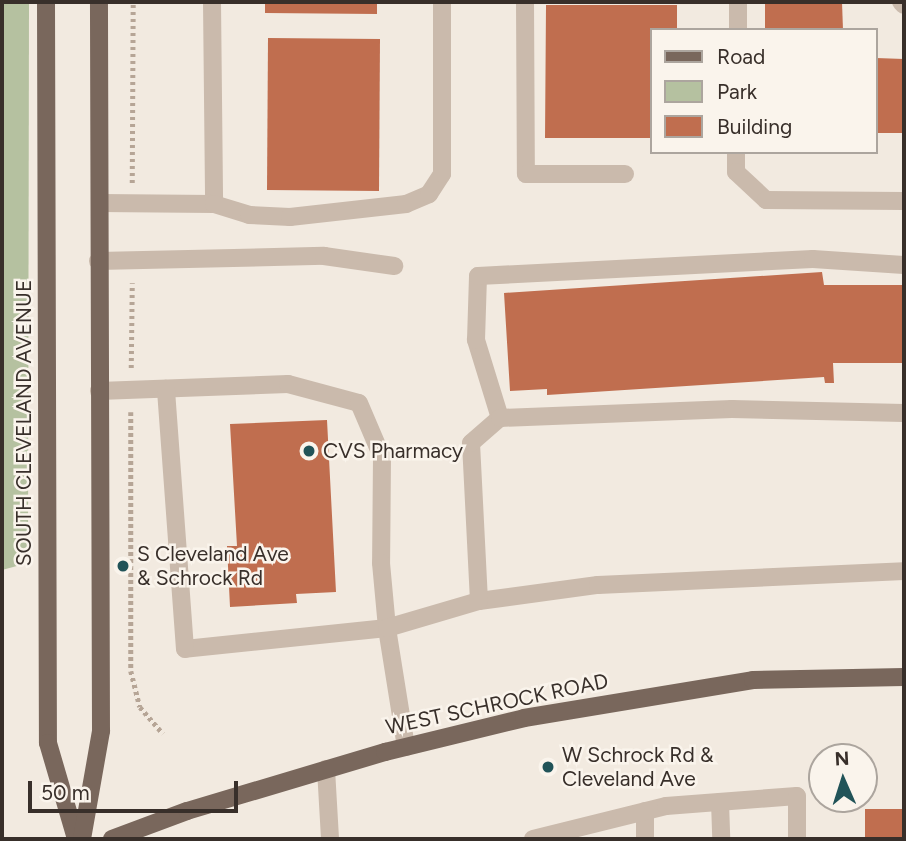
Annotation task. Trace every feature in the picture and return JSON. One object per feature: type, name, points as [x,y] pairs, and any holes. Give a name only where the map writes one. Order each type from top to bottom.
[{"type":"main road","name":"SOUTH CLEVELAND AVENUE","points":[[46,2],[48,743],[76,839]]},
{"type":"main road","points":[[82,839],[101,731],[99,2]]},
{"type":"main road","name":"WEST SCHROCK ROAD","points":[[112,839],[187,810],[326,769],[524,718],[752,680],[904,677]]},
{"type":"lane","points":[[212,2],[214,204]]},
{"type":"lane","points":[[100,203],[214,204],[248,215],[289,217],[406,204],[429,194],[442,174],[442,2]]},
{"type":"lane","points":[[525,2],[526,174],[625,174]]},
{"type":"lane","points":[[738,2],[738,28]]},
{"type":"lane","points":[[736,154],[736,172],[766,200],[904,201]]},
{"type":"lane","points":[[98,261],[324,256],[394,265]]},
{"type":"lane","points":[[500,418],[476,340],[478,276],[813,258],[904,265]]},
{"type":"lane","points":[[100,391],[288,384],[359,403],[382,457],[387,628],[406,747]]},
{"type":"lane","points":[[166,389],[185,649],[387,628],[480,601],[598,585],[904,570]]},
{"type":"lane","points":[[480,601],[471,443],[500,418],[732,409],[904,413]]},
{"type":"lane","points":[[326,769],[330,839]]},
{"type":"lane","points":[[533,839],[561,836],[645,811],[797,796],[797,839]]},
{"type":"lane","points":[[720,802],[721,839]]},
{"type":"lane","points":[[645,811],[645,839]]},
{"type":"green space","points":[[2,2],[29,2],[28,563],[2,570]]},
{"type":"building","points":[[265,2],[377,2],[377,14],[265,13]]},
{"type":"building","points":[[765,2],[842,2],[843,28],[765,28]]},
{"type":"building","points":[[546,5],[677,5],[677,28],[650,28],[650,138],[545,138]]},
{"type":"building","points":[[268,38],[380,39],[379,191],[267,190]]},
{"type":"building","points":[[878,58],[904,59],[904,133],[878,133]]},
{"type":"building","points":[[822,272],[824,285],[904,285],[904,363],[833,363],[834,383],[825,383],[824,377],[547,395],[547,389],[510,391],[504,293]]},
{"type":"building","name":"CVS Pharmacy","points":[[327,420],[336,592],[296,594],[297,603],[230,607],[227,546],[237,546],[230,424]]},
{"type":"building","points":[[878,809],[904,809],[904,839],[865,839],[865,813],[878,813]]},
{"type":"place","name":"CVS Pharmacy","points":[[309,451]]},
{"type":"place","name":"S Cleveland Ave & Schrock Rd","points":[[123,566]]},
{"type":"place","name":"W Schrock Rd & Cleveland Ave","points":[[548,767]]}]
